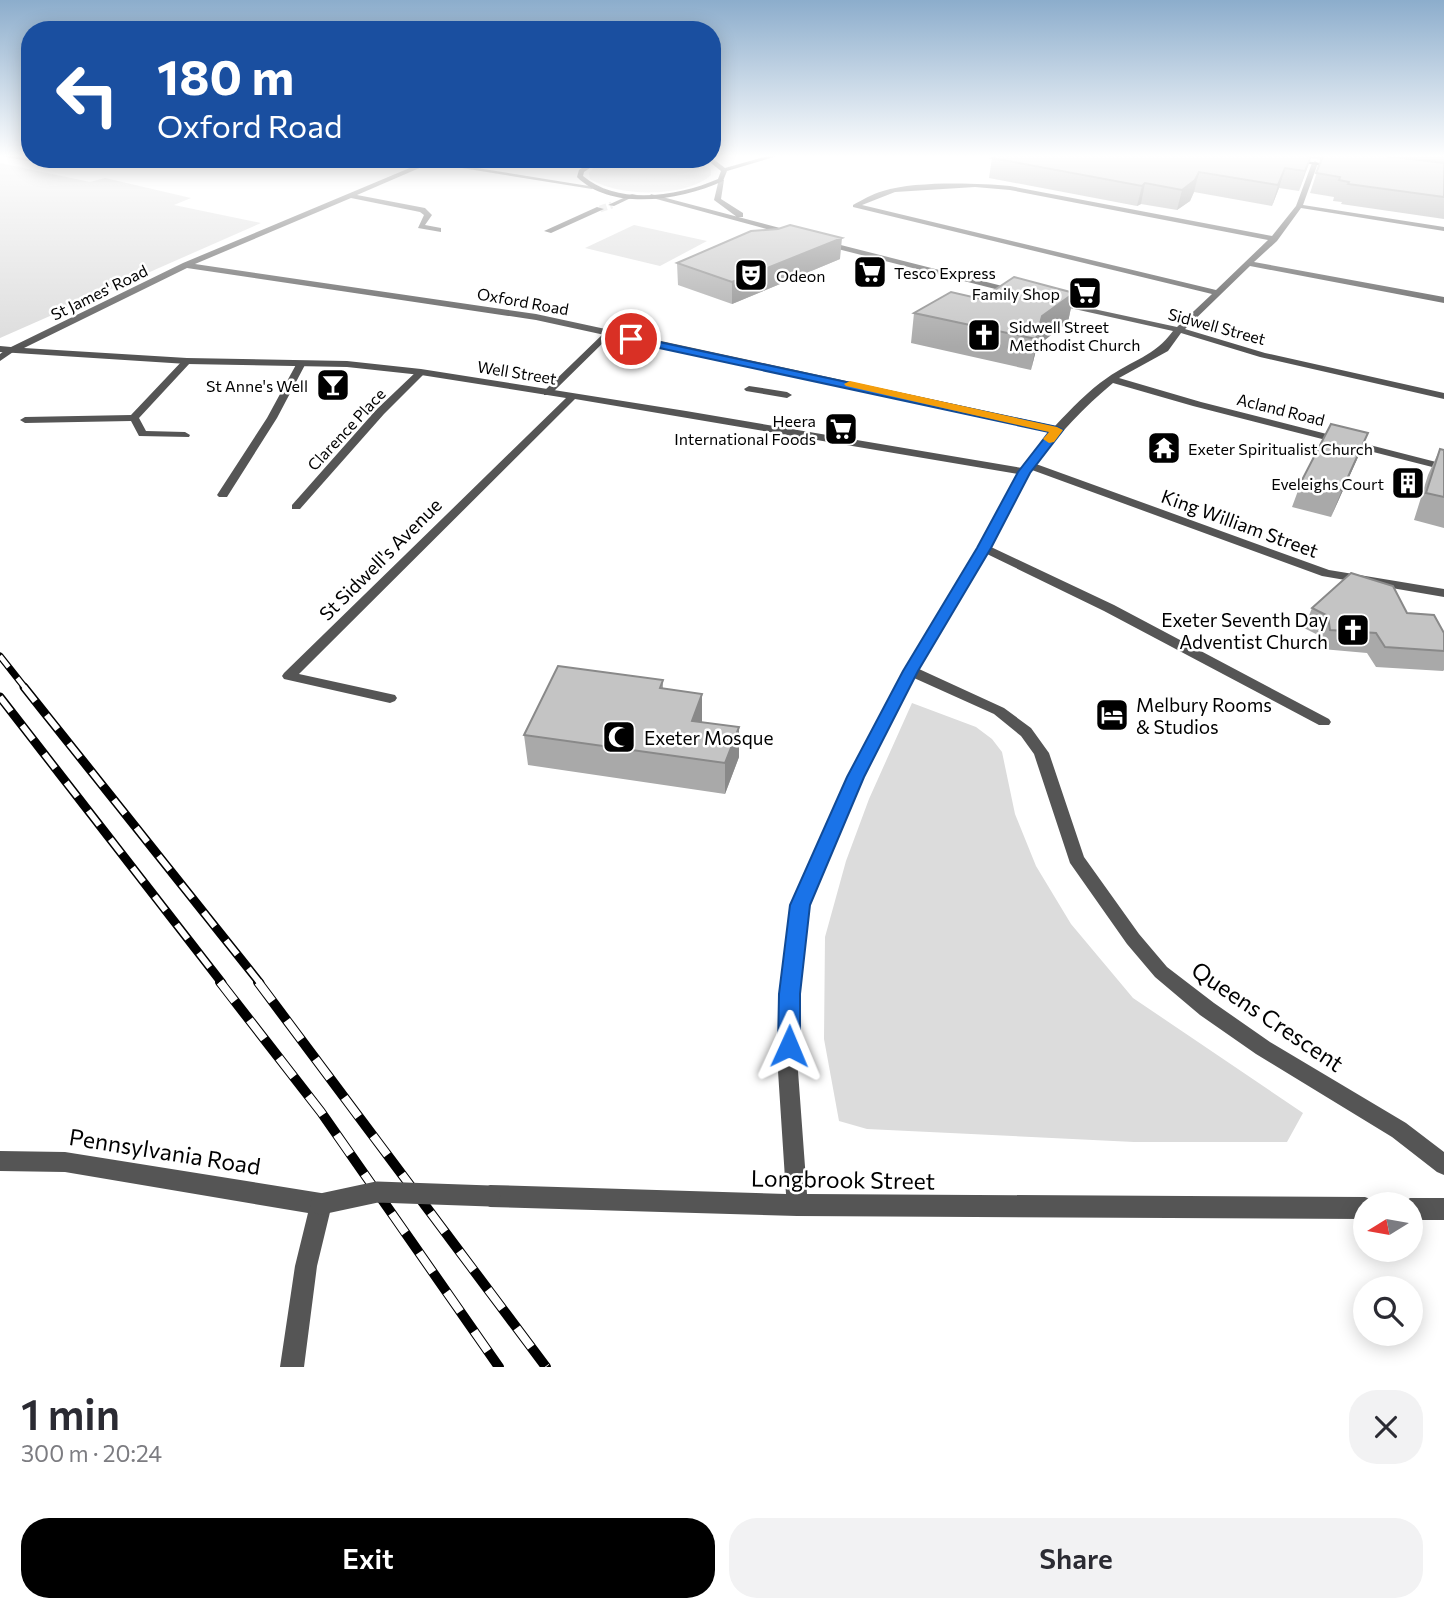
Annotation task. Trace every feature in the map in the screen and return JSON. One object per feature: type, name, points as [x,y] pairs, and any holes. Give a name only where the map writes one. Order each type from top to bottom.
[{"type":"street","name":"St James' Road","points":[[0,358],[5,350],[290,220]]},
{"type":"street","points":[[425,220],[421,226],[438,230]]},
{"type":"street","points":[[548,231],[574,220]]},
{"type":"street","points":[[741,220],[805,238]]},
{"type":"street","points":[[756,220],[780,230]]},
{"type":"street","points":[[909,220],[1218,293]]},
{"type":"street","points":[[1168,220],[1274,240]]},
{"type":"street","points":[[797,1205],[788,1071],[790,994],[800,905],[855,777],[911,671],[984,548],[1026,469],[1057,430],[1111,379],[1165,349],[1179,331],[1251,264],[1289,220]]},
{"type":"street","points":[[1386,220],[1444,229]]},
{"type":"street","points":[[818,241],[1030,295]]},
{"type":"street","points":[[1251,264],[1444,300]]},
{"type":"street","name":"Oxford Road","points":[[186,265],[536,317],[1057,430]]},
{"type":"street","name":"Sidwell Street","points":[[1043,299],[1179,331],[1263,355],[1444,396]]},
{"type":"street","points":[[547,393],[608,334]]},
{"type":"street","name":"Well Street","points":[[5,350],[187,360],[347,364],[421,372],[1026,469]]},
{"type":"street","points":[[25,420],[134,418],[187,360]]},
{"type":"street","points":[[222,495],[271,418],[301,363]]},
{"type":"street","name":"Clarence Place","points":[[296,508],[380,412],[421,372]]},
{"type":"street","name":"Acland Road","points":[[1111,379],[1197,404],[1444,467]]},
{"type":"street","points":[[749,389],[787,395]]},
{"type":"street","name":"St Sidwell's Avenue","points":[[390,698],[289,676],[572,397]]},
{"type":"street","points":[[134,418],[142,434],[185,435]]},
{"type":"street","name":"King William Street","points":[[1026,469],[1326,573],[1444,593]]},
{"type":"street","points":[[984,548],[1109,608],[1324,722]]},
{"type":"street","name":"Queens Crescent","points":[[911,671],[999,711],[1026,732],[1041,753],[1076,859],[1133,939],[1161,972],[1207,1009],[1263,1048],[1399,1130],[1444,1164]]},
{"type":"street","name":"Pennsylvania Road","points":[[0,1161],[65,1161],[321,1204]]},
{"type":"street","name":"Longbrook Street","points":[[321,1204],[377,1192],[797,1205],[1353,1208]]},
{"type":"street","points":[[292,1367],[306,1266],[321,1204]]},
{"type":"street","points":[[1423,1209],[1444,1209]]},
{"type":"shaded area","points":[[0,220],[246,220],[261,223],[0,338]]},
{"type":"shaded area","points":[[634,225],[707,241],[660,266],[585,248]]},
{"type":"shaded area","points":[[912,703],[976,727],[992,739],[1002,752],[1015,814],[1036,866],[1071,924],[1133,998],[1303,1113],[1287,1142],[1134,1142],[867,1129],[839,1121],[824,1039],[825,937],[846,861],[869,799]]},
{"type":"building","points":[[790,225],[842,238],[732,282],[677,263],[751,231],[778,229]]},
{"type":"building","points":[[1014,277],[1074,293],[1042,316],[1036,339],[914,313],[951,292],[981,299]]},
{"type":"building","points":[[1331,424],[1368,433],[1342,490],[1302,480]]},
{"type":"building","points":[[1440,449],[1444,450],[1444,497],[1426,493]]},
{"type":"building","points":[[1351,573],[1393,586],[1407,613],[1434,615],[1444,633],[1444,651],[1385,647],[1376,633],[1330,630],[1328,616],[1312,608]]},
{"type":"building","points":[[558,666],[663,680],[660,688],[702,694],[692,721],[739,727],[725,763],[524,735]]},
{"type":"railway","points":[[0,656],[26,689]]},
{"type":"railway","points":[[24,687],[260,983]]},
{"type":"railway","points":[[0,697],[222,983]]},
{"type":"railway","points":[[220,982],[321,1112],[499,1367]]},
{"type":"railway","points":[[258,982],[546,1367]]},
{"type":"slow traffic","points":[[850,384],[1057,430],[1049,439]]},
{"type":"place","name":"Tesco Express","points":[[870,272]]},
{"type":"place","name":"Odeon","points":[[751,275]]},
{"type":"place","name":"Family Shop","points":[[1085,293]]},
{"type":"place","name":"Sidwell Street Methodist Church","points":[[984,335]]},
{"type":"place","name":"St Anne's Well","points":[[333,385]]},
{"type":"place","name":"Heera International Foods","points":[[841,429]]},
{"type":"place","name":"Exeter Spiritualist Church","points":[[1164,448]]},
{"type":"place","name":"Eveleighs Court","points":[[1408,483]]},
{"type":"place","name":"Exeter Seventh Day Adventist Church","points":[[1353,630]]},
{"type":"place","name":"Melbury Rooms & Studios","points":[[1112,715]]},
{"type":"place","name":"Exeter Mosque","points":[[619,737]]},
{"type":"route","points":[[631,339],[1057,430],[1024,472],[984,548],[911,671],[855,777],[829,843],[800,905],[790,994],[789,1046]]}]
